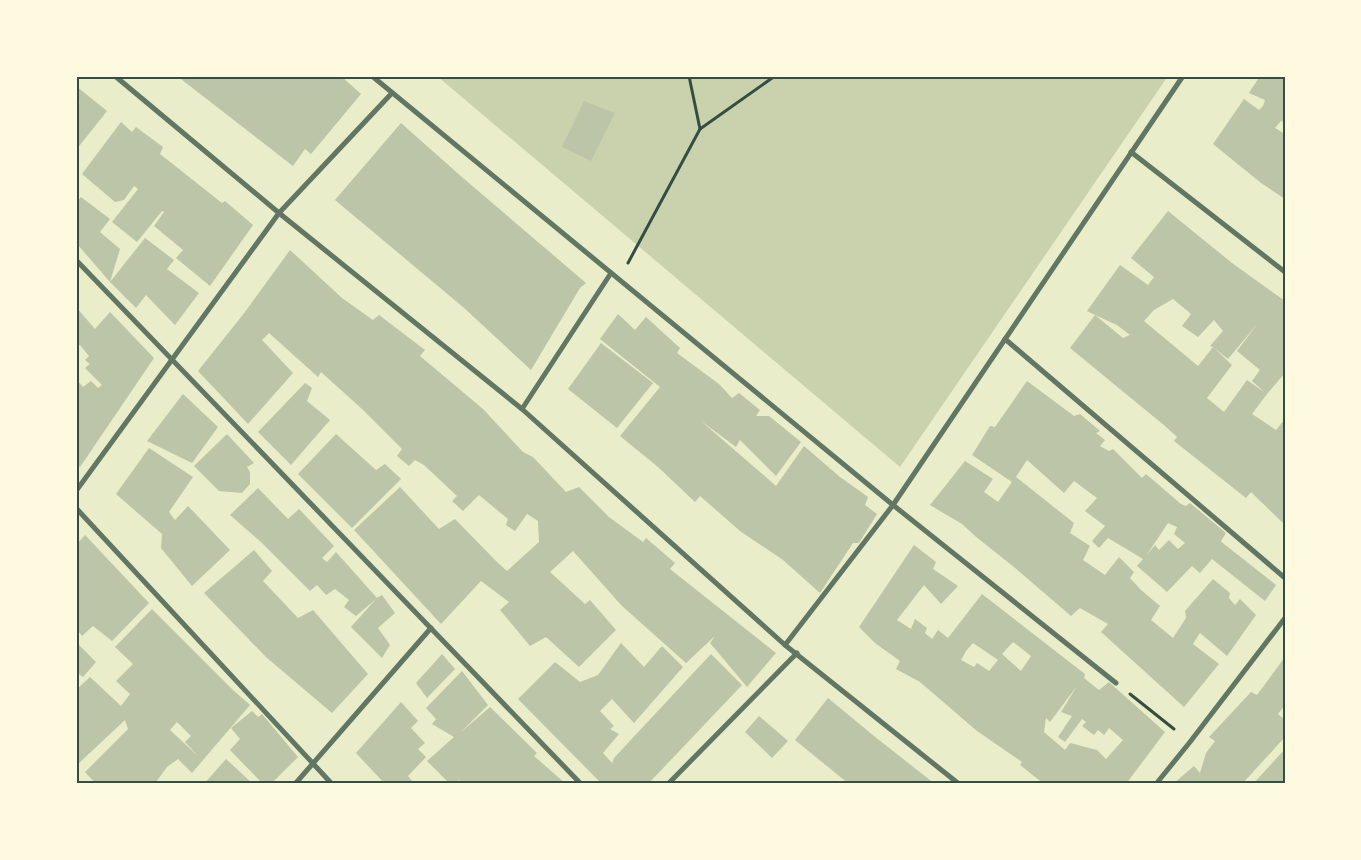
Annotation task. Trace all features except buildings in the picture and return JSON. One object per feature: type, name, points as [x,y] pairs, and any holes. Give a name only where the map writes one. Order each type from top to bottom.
[{"type":"street","points":[[115,76],[279,213],[522,409],[786,645],[959,784]]},
{"type":"street","points":[[372,76],[893,505],[1116,683]]},
{"type":"street","points":[[786,645],[893,505],[1182,76]]},
{"type":"street","points":[[76,492],[279,213],[392,93]]},
{"type":"street","points":[[1131,152],[1285,272]]},
{"type":"street","points":[[76,260],[581,784]]},
{"type":"street","points":[[522,409],[611,273]]},
{"type":"street","points":[[1005,339],[1285,578]]},
{"type":"street","points":[[76,508],[314,762],[332,784]]},
{"type":"street","points":[[1156,784],[1285,618]]},
{"type":"street","points":[[295,784],[432,628]]},
{"type":"street","points":[[668,784],[797,653]]},
{"type":"path","points":[[689,76],[700,129]]},
{"type":"path","points":[[619,279],[700,129],[775,76]]},
{"type":"path","points":[[1116,683],[1190,742]]},
{"type":"green space","points":[[437,76],[1168,76],[900,467]]}]
